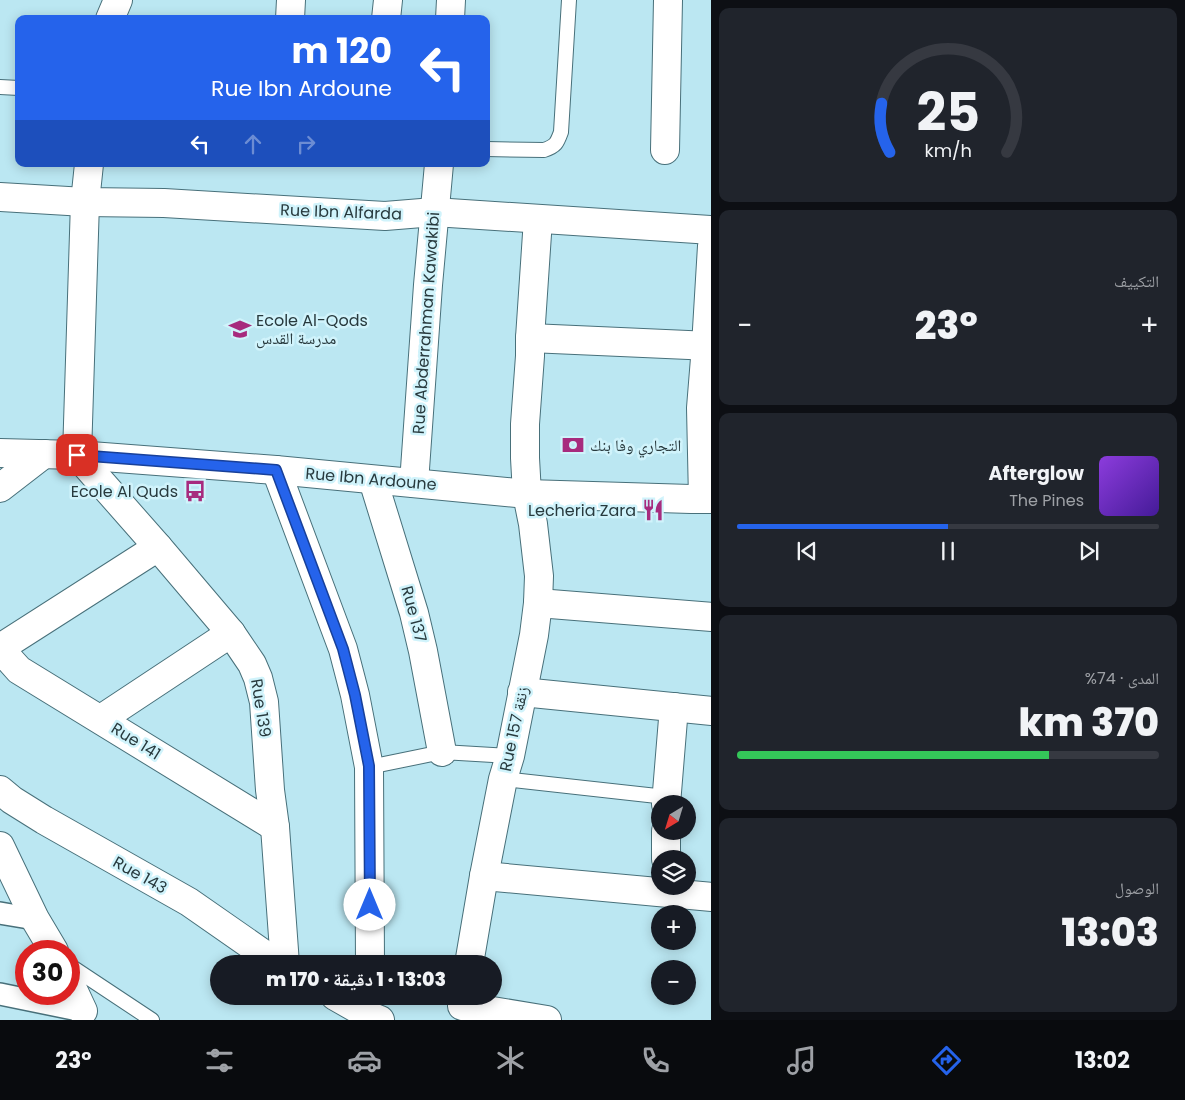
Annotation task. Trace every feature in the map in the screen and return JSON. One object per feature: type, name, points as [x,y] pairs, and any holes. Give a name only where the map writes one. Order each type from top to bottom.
[{"type":"street","points":[[112,15],[118,0]]},
{"type":"street","points":[[290,15],[291,0]]},
{"type":"street","points":[[386,15],[388,0]]},
{"type":"street","points":[[450,15],[451,0]]},
{"type":"street","points":[[665,150],[668,0]]},
{"type":"street","points":[[77,455],[85,202],[89,167]]},
{"type":"street","name":"Rue Abderrahman Kawakibi","points":[[414,483],[439,167]]},
{"type":"street","name":"Rue Ibn Alfarda","points":[[0,197],[85,202],[164,203],[385,216],[434,212],[711,230]]},
{"type":"street","name":"Rue 157 زنقة","points":[[471,955],[484,876],[534,635],[538,603],[539,576],[527,494],[525,458],[530,338],[538,219]]},
{"type":"street","points":[[707,499],[701,408],[709,346],[711,246]]},
{"type":"street","points":[[530,338],[709,346]]},
{"type":"street","name":"Rue Ibn Ardoune","points":[[0,453],[77,455],[276,470],[527,494],[707,499]]},
{"type":"street","points":[[0,488],[44,454]]},
{"type":"street","name":"Rue 139","points":[[77,455],[231,633],[252,664],[258,678],[264,702],[270,790],[276,827],[284,955]]},
{"type":"street","points":[[276,470],[343,649],[355,695],[369,766],[370,955]]},
{"type":"street","name":"Rue 137","points":[[373,480],[414,613],[442,752]]},
{"type":"street","points":[[0,649],[158,547]]},
{"type":"street","points":[[538,603],[711,617]]},
{"type":"street","points":[[101,719],[231,633]]},
{"type":"street","name":"Rue 141","points":[[0,649],[20,670],[276,827]]},
{"type":"street","points":[[522,692],[711,711]]},
{"type":"street","points":[[666,795],[674,707]]},
{"type":"street","name":"Rue 143","points":[[0,792],[51,824],[189,902],[265,955]]},
{"type":"street","points":[[0,846],[35,919],[47,940]]},
{"type":"street","points":[[484,876],[651,889]]},
{"type":"street","points":[[696,895],[711,897]]},
{"type":"street","points":[[0,913],[35,919]]},
{"type":"street","points":[[0,994],[83,1011]]},
{"type":"street","points":[[80,1005],[83,1011]]},
{"type":"street","points":[[358,1005],[373,1011]]},
{"type":"street","points":[[462,1007],[547,1020]]},
{"type":"lane","points":[[490,149],[544,150],[552,148],[557,142],[561,132],[569,0]]},
{"type":"lane","points":[[0,86],[15,88]]},
{"type":"lane","points":[[369,766],[442,752],[651,797]]},
{"type":"lane","points":[[80,971],[152,1020]]},
{"type":"place","name":"Ecole Al-Qods مدرسة القدس","points":[[240,329]]},
{"type":"place","name":"التجاري وفا بنك","points":[[573,445]]},
{"type":"place","name":"Ecole Al Quds","points":[[195,491]]},
{"type":"place","name":"Lecheria Zara","points":[[653,510]]},
{"type":"route","points":[[77,455],[276,470],[343,649],[355,695],[369,766],[370,905]]}]
